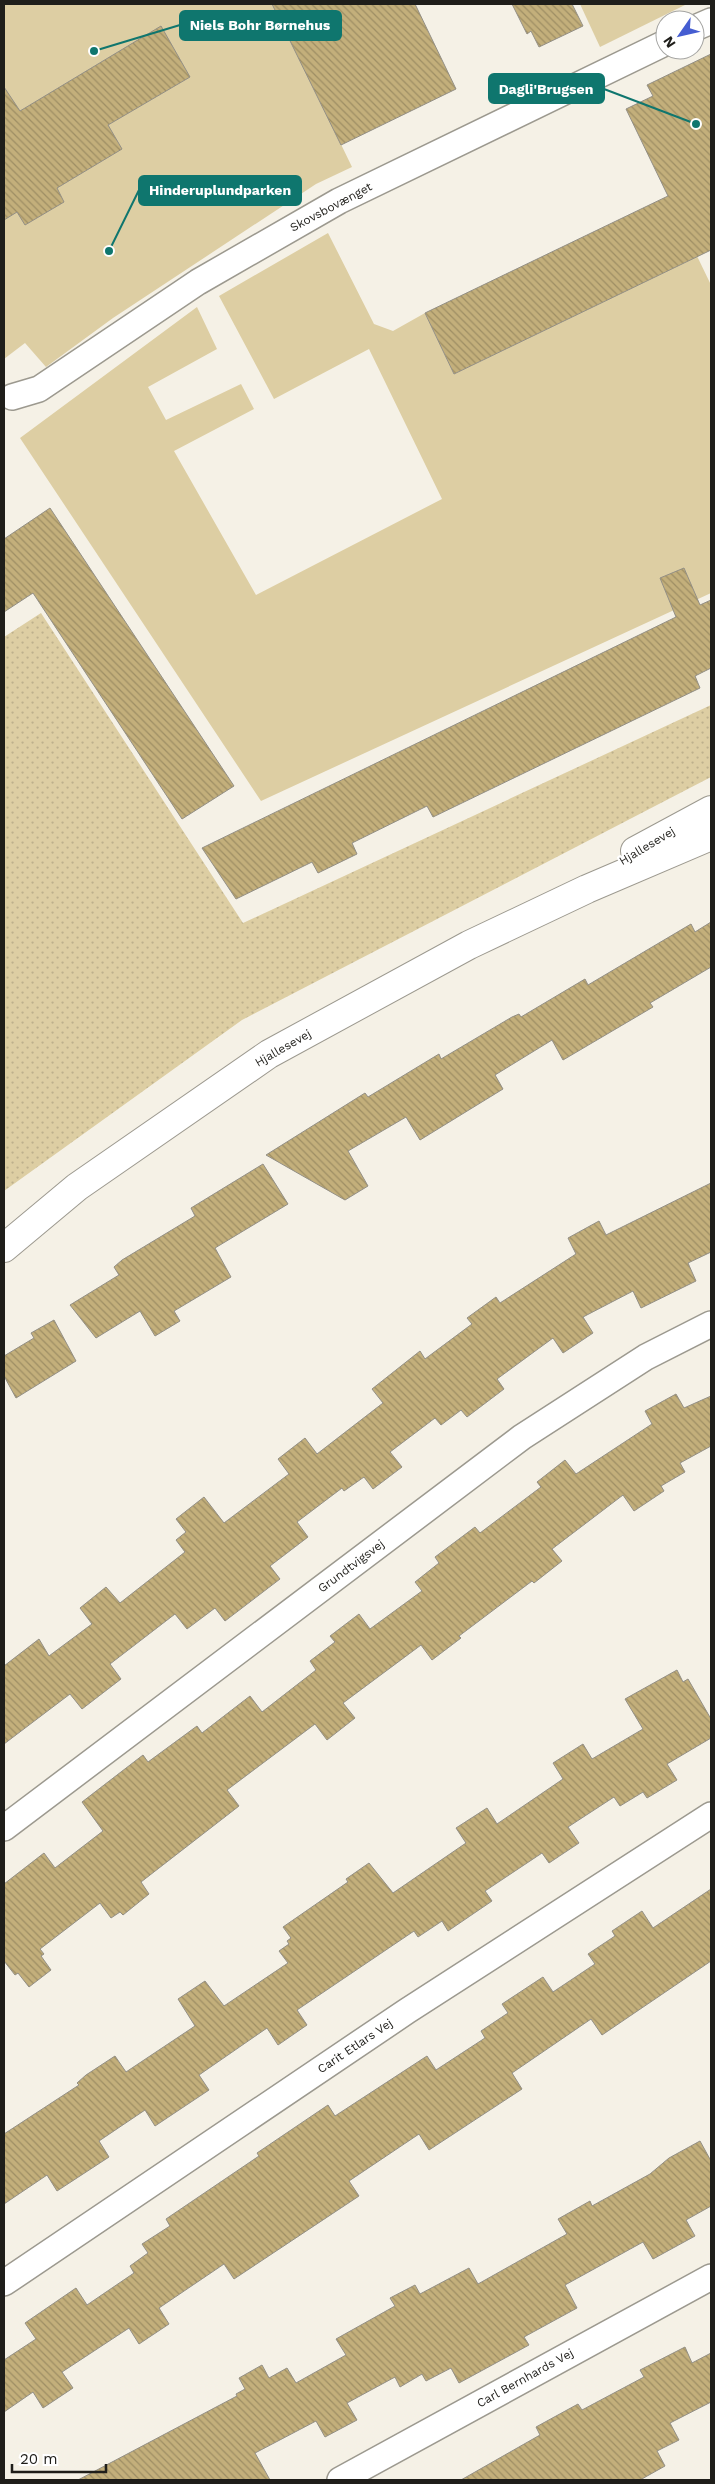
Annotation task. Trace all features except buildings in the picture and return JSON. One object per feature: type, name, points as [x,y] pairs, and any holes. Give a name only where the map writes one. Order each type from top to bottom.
[{"type":"main road","name":"Hjallesevej","points":[[586,889],[622,859],[711,810]]},
{"type":"main road","name":"Hjallesevej","points":[[4,1248],[77,1187],[269,1054],[469,945],[586,889],[711,836]]},
{"type":"street","name":"Skovsbovænget","points":[[12,397],[39,389],[198,282],[339,201],[655,48]]},
{"type":"street","name":"Grundtvigsvej","points":[[4,1828],[522,1437],[646,1357],[711,1324]]},
{"type":"street","name":"Carit Etlars Vej","points":[[4,2283],[407,2011],[711,1815]]},
{"type":"street","name":"Carl Bernhards Vej","points":[[340,2480],[711,2277]]},
{"type":"shaded area","points":[[4,4],[273,4],[352,167],[316,184],[113,318],[46,367],[25,343],[4,359]]},
{"type":"shaded area","points":[[580,4],[687,4],[675,10],[655,10],[655,20],[600,47]]},
{"type":"shaded area","points":[[328,233],[374,324],[393,331],[425,313],[454,374],[697,256],[711,285],[711,593],[261,801],[20,438],[197,307],[217,349],[148,387],[166,420],[241,384],[254,409],[174,451],[256,595],[442,499],[369,349],[274,399],[219,296]]},
{"type":"shaded area","points":[[41,613],[243,923],[711,705],[711,777],[242,1020],[4,1191],[4,637]]},
{"type":"place","name":"Niels Bohr Børnehus","points":[[94,51]]},
{"type":"place","name":"Dagli'Brugsen","points":[[696,124]]},
{"type":"place","name":"Hinderuplundparken","points":[[109,251]]}]
